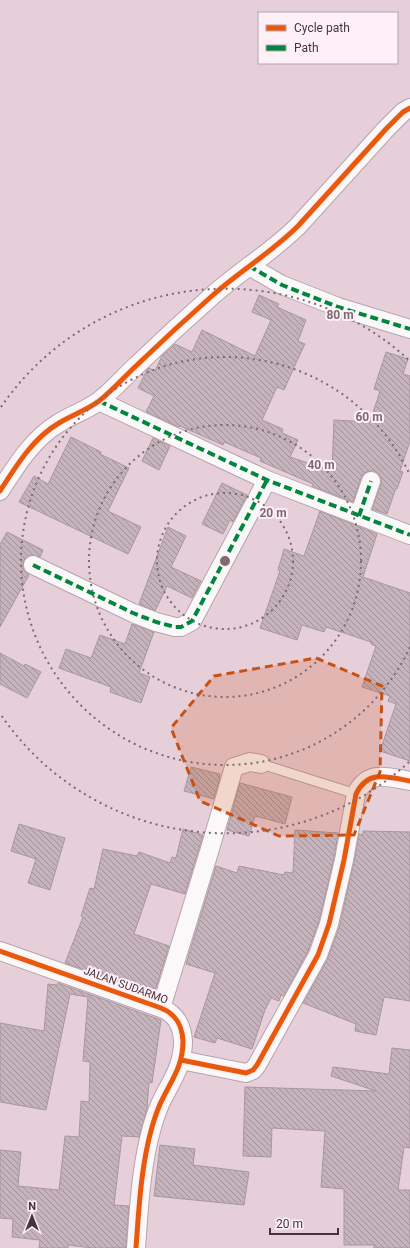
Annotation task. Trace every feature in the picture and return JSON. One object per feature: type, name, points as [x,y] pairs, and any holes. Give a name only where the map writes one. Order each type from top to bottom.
[{"type":"street","points":[[0,491],[33,444],[58,423],[99,401],[212,295],[285,238],[298,226],[386,129],[403,112],[410,108]]},
{"type":"street","points":[[249,266],[282,285],[338,307],[410,329]]},
{"type":"street","points":[[99,401],[267,480],[410,536]]},
{"type":"street","points":[[33,564],[133,613],[167,626],[181,627],[192,621],[267,480]]},
{"type":"street","points":[[359,516],[371,481]]},
{"type":"street","points":[[161,1008],[234,767],[250,762],[261,764]]},
{"type":"street","points":[[181,1060],[246,1073],[253,1070],[318,955],[329,924],[337,892],[356,794],[364,782],[377,776],[410,781]]},
{"type":"street","name":"JALAN SUDARMO","points":[[0,951],[161,1008],[168,1011],[177,1019],[183,1040],[181,1060],[175,1076],[162,1099],[152,1127],[145,1157],[140,1193],[136,1248]]},
{"type":"lane","points":[[261,764],[356,794]]},
{"type":"highlighted area","points":[[316,658],[382,686],[380,772],[354,835],[279,836],[200,801],[171,728],[214,676]]},
{"type":"building","points":[[259,295],[279,304],[277,307],[306,320],[298,341],[305,344],[284,390],[277,387],[262,420],[283,429],[282,433],[298,440],[290,457],[332,471],[334,420],[370,422],[380,391],[374,389],[386,352],[408,359],[403,374],[410,376],[410,441],[400,471],[403,472],[387,514],[372,509],[381,484],[379,474],[375,471],[364,473],[353,502],[312,486],[313,484],[260,461],[261,458],[224,442],[223,445],[146,412],[154,396],[138,388],[147,370],[149,368],[155,371],[162,356],[175,344],[192,352],[202,330],[255,356],[271,320],[252,312]]},
{"type":"building","points":[[71,437],[101,452],[100,454],[129,468],[108,511],[141,527],[128,554],[19,502],[34,476],[48,484]]},
{"type":"building","points":[[153,438],[170,446],[159,470],[142,461]]},
{"type":"building","points":[[222,483],[247,495],[233,522],[230,520],[223,534],[202,524]]},
{"type":"building","points":[[320,511],[377,534],[363,577],[410,593],[410,761],[380,751],[396,704],[388,701],[390,696],[362,687],[376,646],[371,644],[371,642],[326,627],[324,632],[302,625],[297,640],[260,628],[280,571],[278,570],[284,549],[304,556]]},
{"type":"building","points":[[168,527],[186,536],[171,567],[201,581],[192,598],[167,586],[155,611],[139,604]]},
{"type":"building","points":[[7,532],[43,550],[40,557],[32,555],[24,560],[24,571],[29,575],[0,627],[0,544]]},
{"type":"building","points":[[132,624],[154,632],[139,673],[150,677],[141,703],[110,692],[111,687],[59,668],[66,649],[91,658],[100,635],[125,644]]},
{"type":"building","points":[[0,653],[24,666],[25,664],[41,672],[27,698],[0,684]]},
{"type":"building","points":[[191,767],[220,774],[214,799],[184,791]]},
{"type":"building","points":[[240,783],[292,797],[285,824],[255,816],[249,836],[227,830]]},
{"type":"building","points":[[19,824],[65,838],[50,890],[28,883],[36,859],[11,851]]},
{"type":"building","points":[[183,829],[203,835],[185,894],[151,884],[134,934],[169,946],[154,994],[65,963],[83,917],[81,916],[90,888],[94,889],[103,849],[137,856],[139,852],[170,863],[172,857],[176,858]]},
{"type":"building","points":[[295,830],[338,833],[334,858],[319,921],[308,951],[284,996],[281,995],[279,1001],[271,998],[265,1010],[252,1049],[217,1038],[215,1043],[194,1037],[215,973],[186,964],[216,866],[237,873],[239,866],[284,875],[285,872],[293,873]]},
{"type":"building","points":[[363,831],[410,832],[410,1001],[384,997],[376,1035],[355,1031],[356,1024],[303,1003],[327,960],[339,928],[359,834],[363,835]]},
{"type":"building","points":[[58,983],[161,1020],[152,1083],[149,1082],[147,1109],[139,1137],[122,1136],[114,1205],[129,1206],[126,1248],[92,1248],[68,1245],[68,1248],[39,1248],[40,1240],[12,1237],[13,1219],[0,1218],[0,1150],[21,1152],[18,1186],[59,1190],[65,1136],[79,1137],[81,1101],[89,1102],[90,1062],[83,1061],[88,997],[70,994],[46,1110],[0,1102],[0,1023],[44,1031],[48,984],[57,985]]},
{"type":"building","points":[[392,1048],[410,1050],[410,1148],[404,1147],[398,1190],[410,1190],[410,1248],[374,1248],[374,1245],[344,1245],[344,1189],[321,1187],[325,1131],[272,1128],[271,1157],[243,1156],[245,1087],[376,1091],[331,1076],[333,1067],[389,1074]]},
{"type":"building","points":[[160,1145],[195,1149],[193,1165],[249,1172],[244,1205],[154,1196]]},
{"type":"marked path","points":[[249,266],[282,285],[338,307],[410,329]]},
{"type":"marked path","points":[[99,401],[267,480],[410,535]]},
{"type":"marked path","points":[[33,565],[133,613],[156,622],[181,627],[192,621],[267,480]]},
{"type":"marked path","points":[[359,516],[371,481]]},
{"type":"cycle path","points":[[0,491],[26,453],[41,436],[59,423],[90,407],[109,393],[132,369],[213,295],[288,235],[298,226],[386,129],[403,112],[410,108]]},
{"type":"cycle path","points":[[181,1060],[246,1073],[253,1070],[318,955],[329,924],[344,860],[356,794],[366,781],[373,778],[386,777],[410,781]]},
{"type":"cycle path","points":[[0,951],[166,1010],[171,1013],[180,1025],[183,1050],[177,1071],[161,1101],[157,1112],[145,1157],[136,1248]]}]
